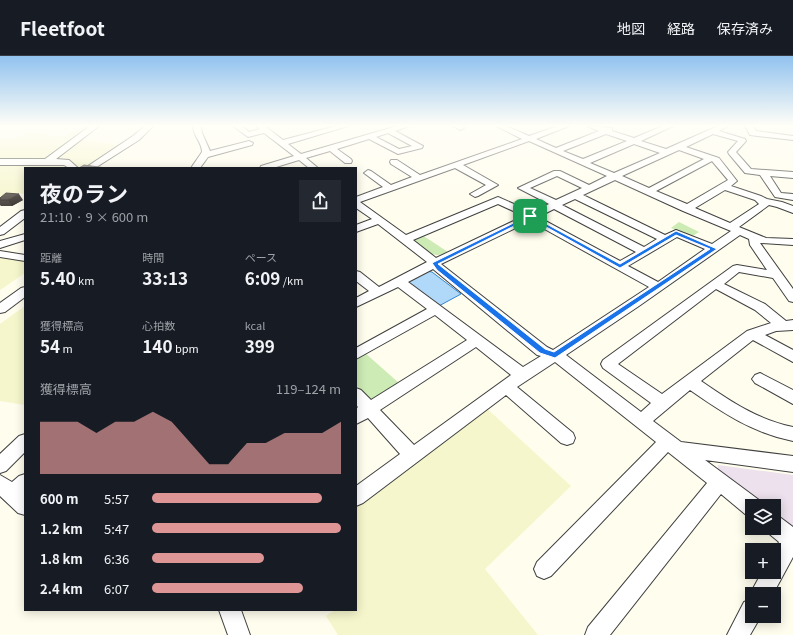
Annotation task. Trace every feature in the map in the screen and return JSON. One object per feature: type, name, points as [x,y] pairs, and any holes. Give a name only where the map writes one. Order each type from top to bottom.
[{"type":"street","points":[[47,162],[59,153]]},
{"type":"street","points":[[91,167],[112,153]]},
{"type":"street","points":[[196,167],[205,155],[213,153]]},
{"type":"street","points":[[294,153],[313,167]]},
{"type":"street","points":[[268,167],[315,153]]},
{"type":"street","points":[[338,153],[348,161]]},
{"type":"street","points":[[357,200],[490,153]]},
{"type":"street","points":[[562,153],[613,177],[755,238],[766,241],[793,242]]},
{"type":"street","points":[[582,162],[604,153]]},
{"type":"street","points":[[357,302],[555,204],[664,153]]},
{"type":"street","points":[[686,209],[733,181],[716,160],[697,153]]},
{"type":"street","points":[[733,153],[748,171],[793,175]]},
{"type":"street","points":[[648,192],[712,158]]},
{"type":"street","points":[[0,162],[66,162],[73,167]]},
{"type":"street","points":[[394,162],[419,178]]},
{"type":"street","points":[[456,165],[493,185],[474,194]]},
{"type":"street","points":[[763,172],[778,195],[793,197]]},
{"type":"street","points":[[368,173],[390,188]]},
{"type":"street","points":[[589,188],[557,173],[523,188],[644,252]]},
{"type":"street","points":[[725,186],[758,198],[764,202],[779,204],[793,210]]},
{"type":"street","points":[[575,195],[665,239]]},
{"type":"street","points":[[406,239],[498,200],[531,216],[658,287]]},
{"type":"street","points":[[357,496],[522,374],[555,355],[714,249],[764,205],[764,202]]},
{"type":"street","points":[[357,204],[406,239],[439,269],[542,351],[560,358],[745,502]]},
{"type":"street","points":[[1,231],[24,214]]},
{"type":"street","points":[[357,229],[379,220]]},
{"type":"street","points":[[620,266],[676,233],[714,249]]},
{"type":"street","points":[[0,245],[24,237]]},
{"type":"street","points":[[755,238],[755,245],[793,298]]},
{"type":"street","points":[[0,254],[24,258]]},
{"type":"street","points":[[662,403],[608,364],[737,268],[777,275]]},
{"type":"street","points":[[357,276],[378,292]]},
{"type":"street","points":[[400,282],[476,341],[522,374]]},
{"type":"street","points":[[715,284],[760,307],[787,325]]},
{"type":"street","points":[[0,309],[24,292]]},
{"type":"street","points":[[357,353],[435,310]]},
{"type":"street","points":[[642,421],[662,403],[752,334],[787,325]]},
{"type":"street","points":[[752,334],[793,357]]},
{"type":"street","points":[[363,413],[476,341]]},
{"type":"street","points":[[760,379],[793,398]]},
{"type":"street","points":[[690,382],[744,418],[766,428],[793,434]]},
{"type":"street","points":[[506,386],[566,438]]},
{"type":"street","points":[[357,397],[363,413],[412,455]]},
{"type":"street","points":[[0,465],[24,442]]},
{"type":"street","points":[[672,445],[793,464]]},
{"type":"street","points":[[544,569],[672,445]]},
{"type":"street","points":[[596,635],[719,482]]},
{"type":"street","points":[[9,494],[24,483]]},
{"type":"street","points":[[781,530],[793,539],[781,560]]},
{"type":"street","points":[[230,611],[239,635]]},
{"type":"street","points":[[738,635],[745,622]]},
{"type":"shaded area","points":[[718,465],[793,475],[793,534],[781,525],[781,499],[748,499],[717,475]]},
{"type":"green space","points":[[0,153],[113,153],[92,167],[24,167],[24,194],[14,193],[0,203]]},
{"type":"green space","points":[[679,222],[699,232],[691,237],[671,228]]},
{"type":"green space","points":[[422,235],[448,252],[438,255],[429,253],[413,241],[415,238]]},
{"type":"green space","points":[[0,254],[24,258],[24,274],[0,290]]},
{"type":"green space","points":[[24,307],[24,405],[0,401],[0,324]]},
{"type":"green space","points":[[365,353],[399,383],[375,399],[368,398],[357,386],[357,357]]},
{"type":"green space","points":[[482,404],[571,486],[485,569],[538,635],[338,635],[326,616],[334,611],[357,611],[357,496]]},
{"type":"water","points":[[426,271],[432,272],[461,294],[437,307],[408,284],[408,280]]},
{"type":"building","points":[[84,165],[99,167],[81,167]]},
{"type":"building","points":[[6,193],[19,194],[8,200],[0,200],[0,198]]},
{"type":"route","points":[[530,216],[620,266],[676,233],[714,249],[555,355],[542,351],[439,269],[434,263],[530,216]]}]
